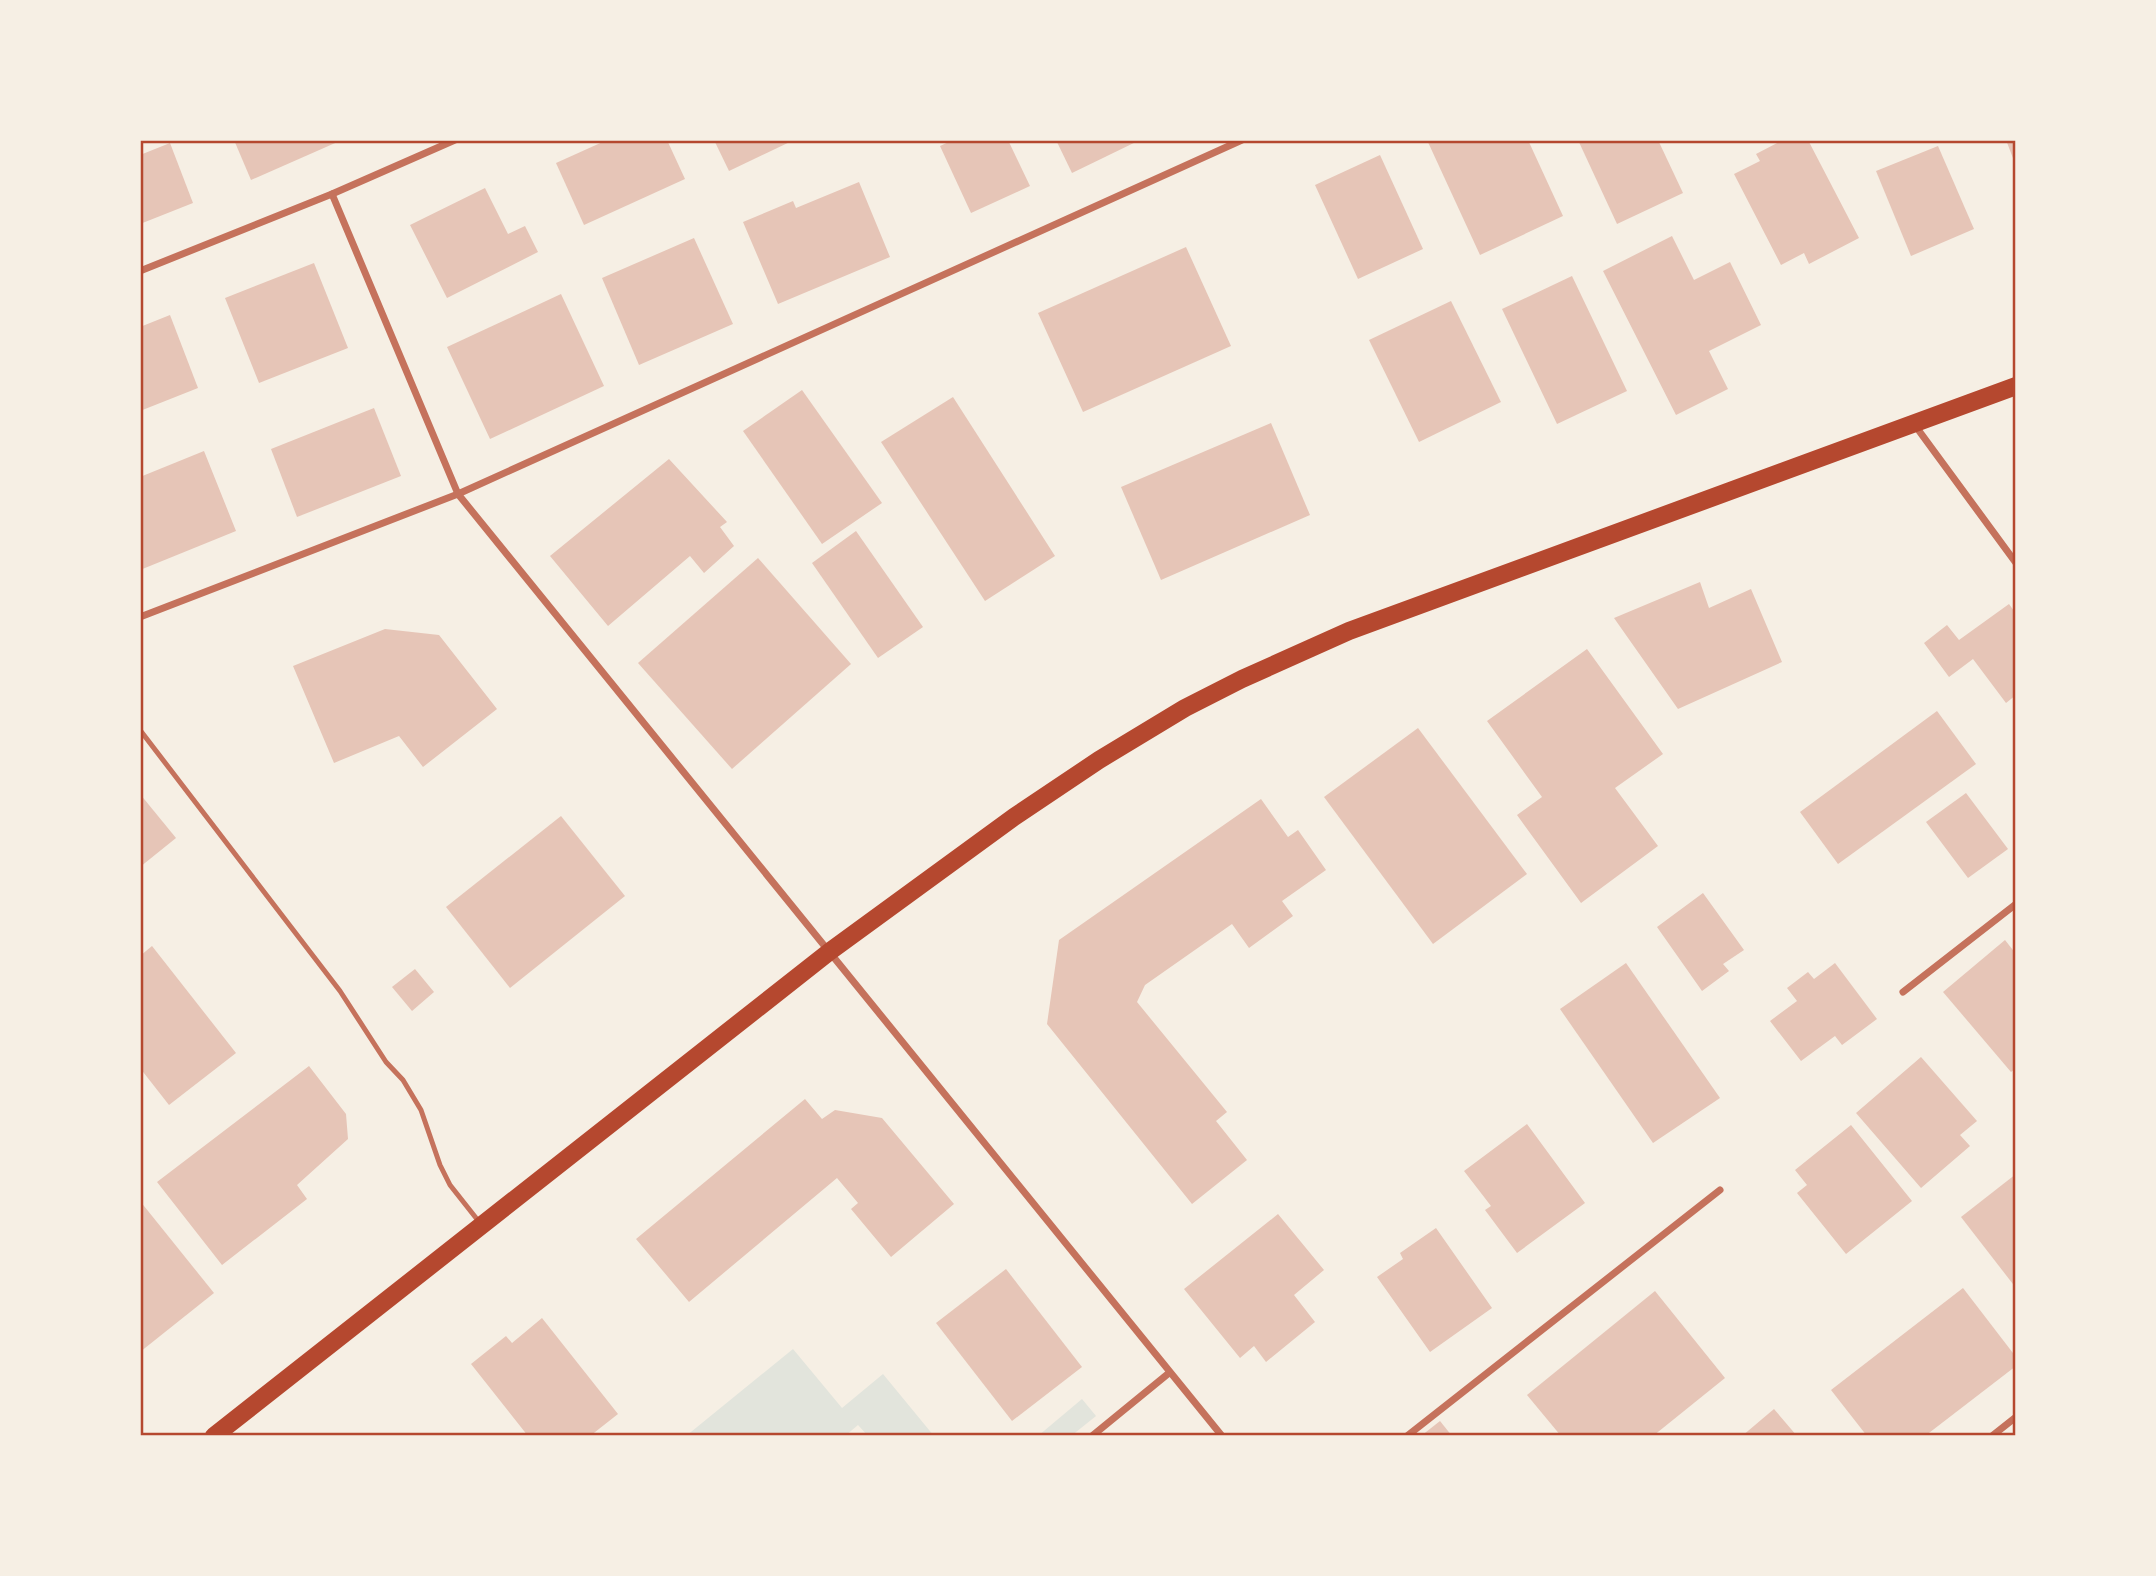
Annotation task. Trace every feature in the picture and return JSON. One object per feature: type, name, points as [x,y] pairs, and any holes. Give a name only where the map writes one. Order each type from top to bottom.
[{"type":"main road","points":[[214,1436],[829,952],[1049,793],[1155,725],[1242,679],[1383,618],[2016,386]]},
{"type":"street","points":[[140,271],[332,194],[455,140]]},
{"type":"street","points":[[140,617],[458,494],[1242,140]]},
{"type":"street","points":[[332,194],[458,494],[1222,1436]]},
{"type":"street","points":[[1913,423],[2016,563]]},
{"type":"street","points":[[1903,992],[2016,904]]},
{"type":"street","points":[[1407,1436],[1720,1190]]},
{"type":"street","points":[[1092,1436],[1169,1373]]},
{"type":"street","points":[[1992,1436],[2016,1418]]},
{"type":"lane","points":[[140,730],[340,991],[387,1062],[403,1080],[421,1110],[440,1165],[450,1185],[481,1224]]},
{"type":"shaded area","points":[[793,1349],[842,1408],[883,1374],[934,1436],[868,1436],[858,1425],[845,1436],[686,1436]]},
{"type":"shaded area","points":[[1082,1399],[1096,1416],[1071,1436],[1038,1436]]},
{"type":"building","points":[[234,140],[342,140],[251,180]]},
{"type":"building","points":[[607,140],[667,140],[685,179],[584,225],[556,163]]},
{"type":"building","points":[[714,140],[794,140],[729,171]]},
{"type":"building","points":[[953,140],[1008,140],[1030,186],[971,213],[940,146]]},
{"type":"building","points":[[1056,140],[1140,140],[1072,173]]},
{"type":"building","points":[[1427,140],[1528,140],[1563,216],[1480,255]]},
{"type":"building","points":[[1578,140],[1658,140],[1683,193],[1617,224]]},
{"type":"building","points":[[1783,140],[1808,140],[1859,238],[1809,264],[1804,253],[1781,265],[1734,174],[1760,161],[1756,154]]},
{"type":"building","points":[[2006,140],[2016,140],[2016,166]]},
{"type":"building","points":[[170,143],[193,203],[140,224],[140,155]]},
{"type":"building","points":[[1938,146],[1974,229],[1911,256],[1876,171]]},
{"type":"building","points":[[1380,155],[1423,249],[1358,279],[1315,185]]},
{"type":"building","points":[[859,182],[890,257],[778,304],[743,222],[793,201],[796,208]]},
{"type":"building","points":[[485,188],[508,234],[525,226],[538,252],[447,298],[410,225]]},
{"type":"building","points":[[1672,236],[1694,280],[1730,262],[1761,325],[1709,351],[1728,389],[1676,415],[1603,271]]},
{"type":"building","points":[[694,238],[733,324],[639,365],[602,278]]},
{"type":"building","points":[[1186,247],[1231,346],[1083,412],[1038,313]]},
{"type":"building","points":[[314,263],[348,348],[259,383],[225,298]]},
{"type":"building","points":[[1572,276],[1627,391],[1557,424],[1502,309]]},
{"type":"building","points":[[561,294],[604,386],[490,439],[447,347]]},
{"type":"building","points":[[1451,301],[1501,402],[1419,442],[1369,340]]},
{"type":"building","points":[[170,315],[198,388],[140,411],[140,327]]},
{"type":"building","points":[[802,390],[882,503],[822,544],[743,431]]},
{"type":"building","points":[[953,397],[1055,556],[985,601],[881,442]]},
{"type":"building","points":[[374,408],[401,476],[297,517],[271,449]]},
{"type":"building","points":[[1271,423],[1310,515],[1161,580],[1121,487]]},
{"type":"building","points":[[204,451],[236,531],[140,570],[140,477]]},
{"type":"building","points":[[669,459],[727,522],[720,527],[734,546],[704,573],[690,556],[608,626],[550,556]]},
{"type":"building","points":[[856,531],[923,627],[878,658],[812,563]]},
{"type":"building","points":[[758,558],[851,664],[732,769],[638,663]]},
{"type":"building","points":[[1700,582],[1709,608],[1751,589],[1782,662],[1678,709],[1614,618]]},
{"type":"building","points":[[2009,604],[2014,611],[2016,609],[2016,695],[2006,703],[1973,659],[1949,677],[1924,643],[1947,625],[1959,640]]},
{"type":"building","points":[[385,629],[439,635],[497,709],[423,767],[399,736],[334,763],[293,666]]},
{"type":"building","points":[[1587,649],[1663,754],[1615,788],[1658,846],[1581,903],[1517,815],[1542,797],[1487,721]]},
{"type":"building","points":[[1937,711],[1976,764],[1838,864],[1800,812]]},
{"type":"building","points":[[1418,728],[1527,874],[1433,944],[1324,797]]},
{"type":"building","points":[[1966,793],[2008,849],[1968,878],[1926,822]]},
{"type":"building","points":[[140,794],[176,838],[140,867]]},
{"type":"building","points":[[1261,799],[1288,837],[1298,830],[1326,870],[1282,901],[1293,916],[1249,948],[1232,924],[1145,985],[1137,1002],[1227,1112],[1216,1121],[1247,1160],[1192,1204],[1047,1024],[1059,940]]},
{"type":"building","points":[[561,816],[625,896],[510,988],[446,907]]},
{"type":"building","points":[[1703,893],[1744,950],[1723,964],[1729,971],[1702,991],[1657,927]]},
{"type":"building","points":[[2005,940],[2016,954],[2016,1068],[2011,1072],[1943,992]]},
{"type":"building","points":[[152,946],[236,1053],[169,1105],[140,1068],[140,956]]},
{"type":"building","points":[[1626,963],[1720,1098],[1653,1143],[1560,1009]]},
{"type":"building","points":[[1835,963],[1877,1019],[1842,1045],[1835,1036],[1801,1061],[1770,1021],[1797,1001],[1787,988],[1808,972],[1814,979]]},
{"type":"building","points":[[415,969],[434,992],[412,1011],[392,987]]},
{"type":"building","points":[[1921,1057],[1977,1121],[1960,1135],[1970,1146],[1921,1188],[1856,1113]]},
{"type":"building","points":[[309,1066],[346,1114],[348,1139],[297,1185],[307,1199],[222,1265],[157,1182]]},
{"type":"building","points":[[805,1099],[822,1119],[835,1110],[882,1118],[954,1204],[891,1257],[851,1209],[858,1203],[837,1178],[689,1302],[636,1239]]},
{"type":"building","points":[[1527,1124],[1585,1203],[1517,1253],[1485,1210],[1491,1206],[1464,1171]]},
{"type":"building","points":[[1851,1125],[1912,1201],[1846,1254],[1797,1193],[1807,1185],[1795,1170]]},
{"type":"building","points":[[2016,1174],[2016,1288],[1961,1217]]},
{"type":"building","points":[[140,1201],[214,1293],[140,1352]]},
{"type":"building","points":[[1278,1214],[1324,1270],[1294,1295],[1315,1322],[1266,1362],[1254,1346],[1240,1358],[1184,1289]]},
{"type":"building","points":[[1436,1228],[1492,1308],[1430,1352],[1377,1277],[1403,1259],[1400,1253]]},
{"type":"building","points":[[1006,1269],[1082,1367],[1012,1421],[936,1323]]},
{"type":"building","points":[[1963,1288],[2016,1357],[2016,1366],[1925,1436],[1867,1436],[1831,1390]]},
{"type":"building","points":[[1655,1291],[1725,1378],[1653,1436],[1561,1436],[1527,1395]]},
{"type":"building","points":[[542,1318],[618,1414],[590,1436],[528,1436],[471,1364],[506,1336],[512,1343]]},
{"type":"building","points":[[1774,1409],[1797,1436],[1742,1436]]},
{"type":"building","points":[[1440,1421],[1452,1436],[1421,1436]]}]
